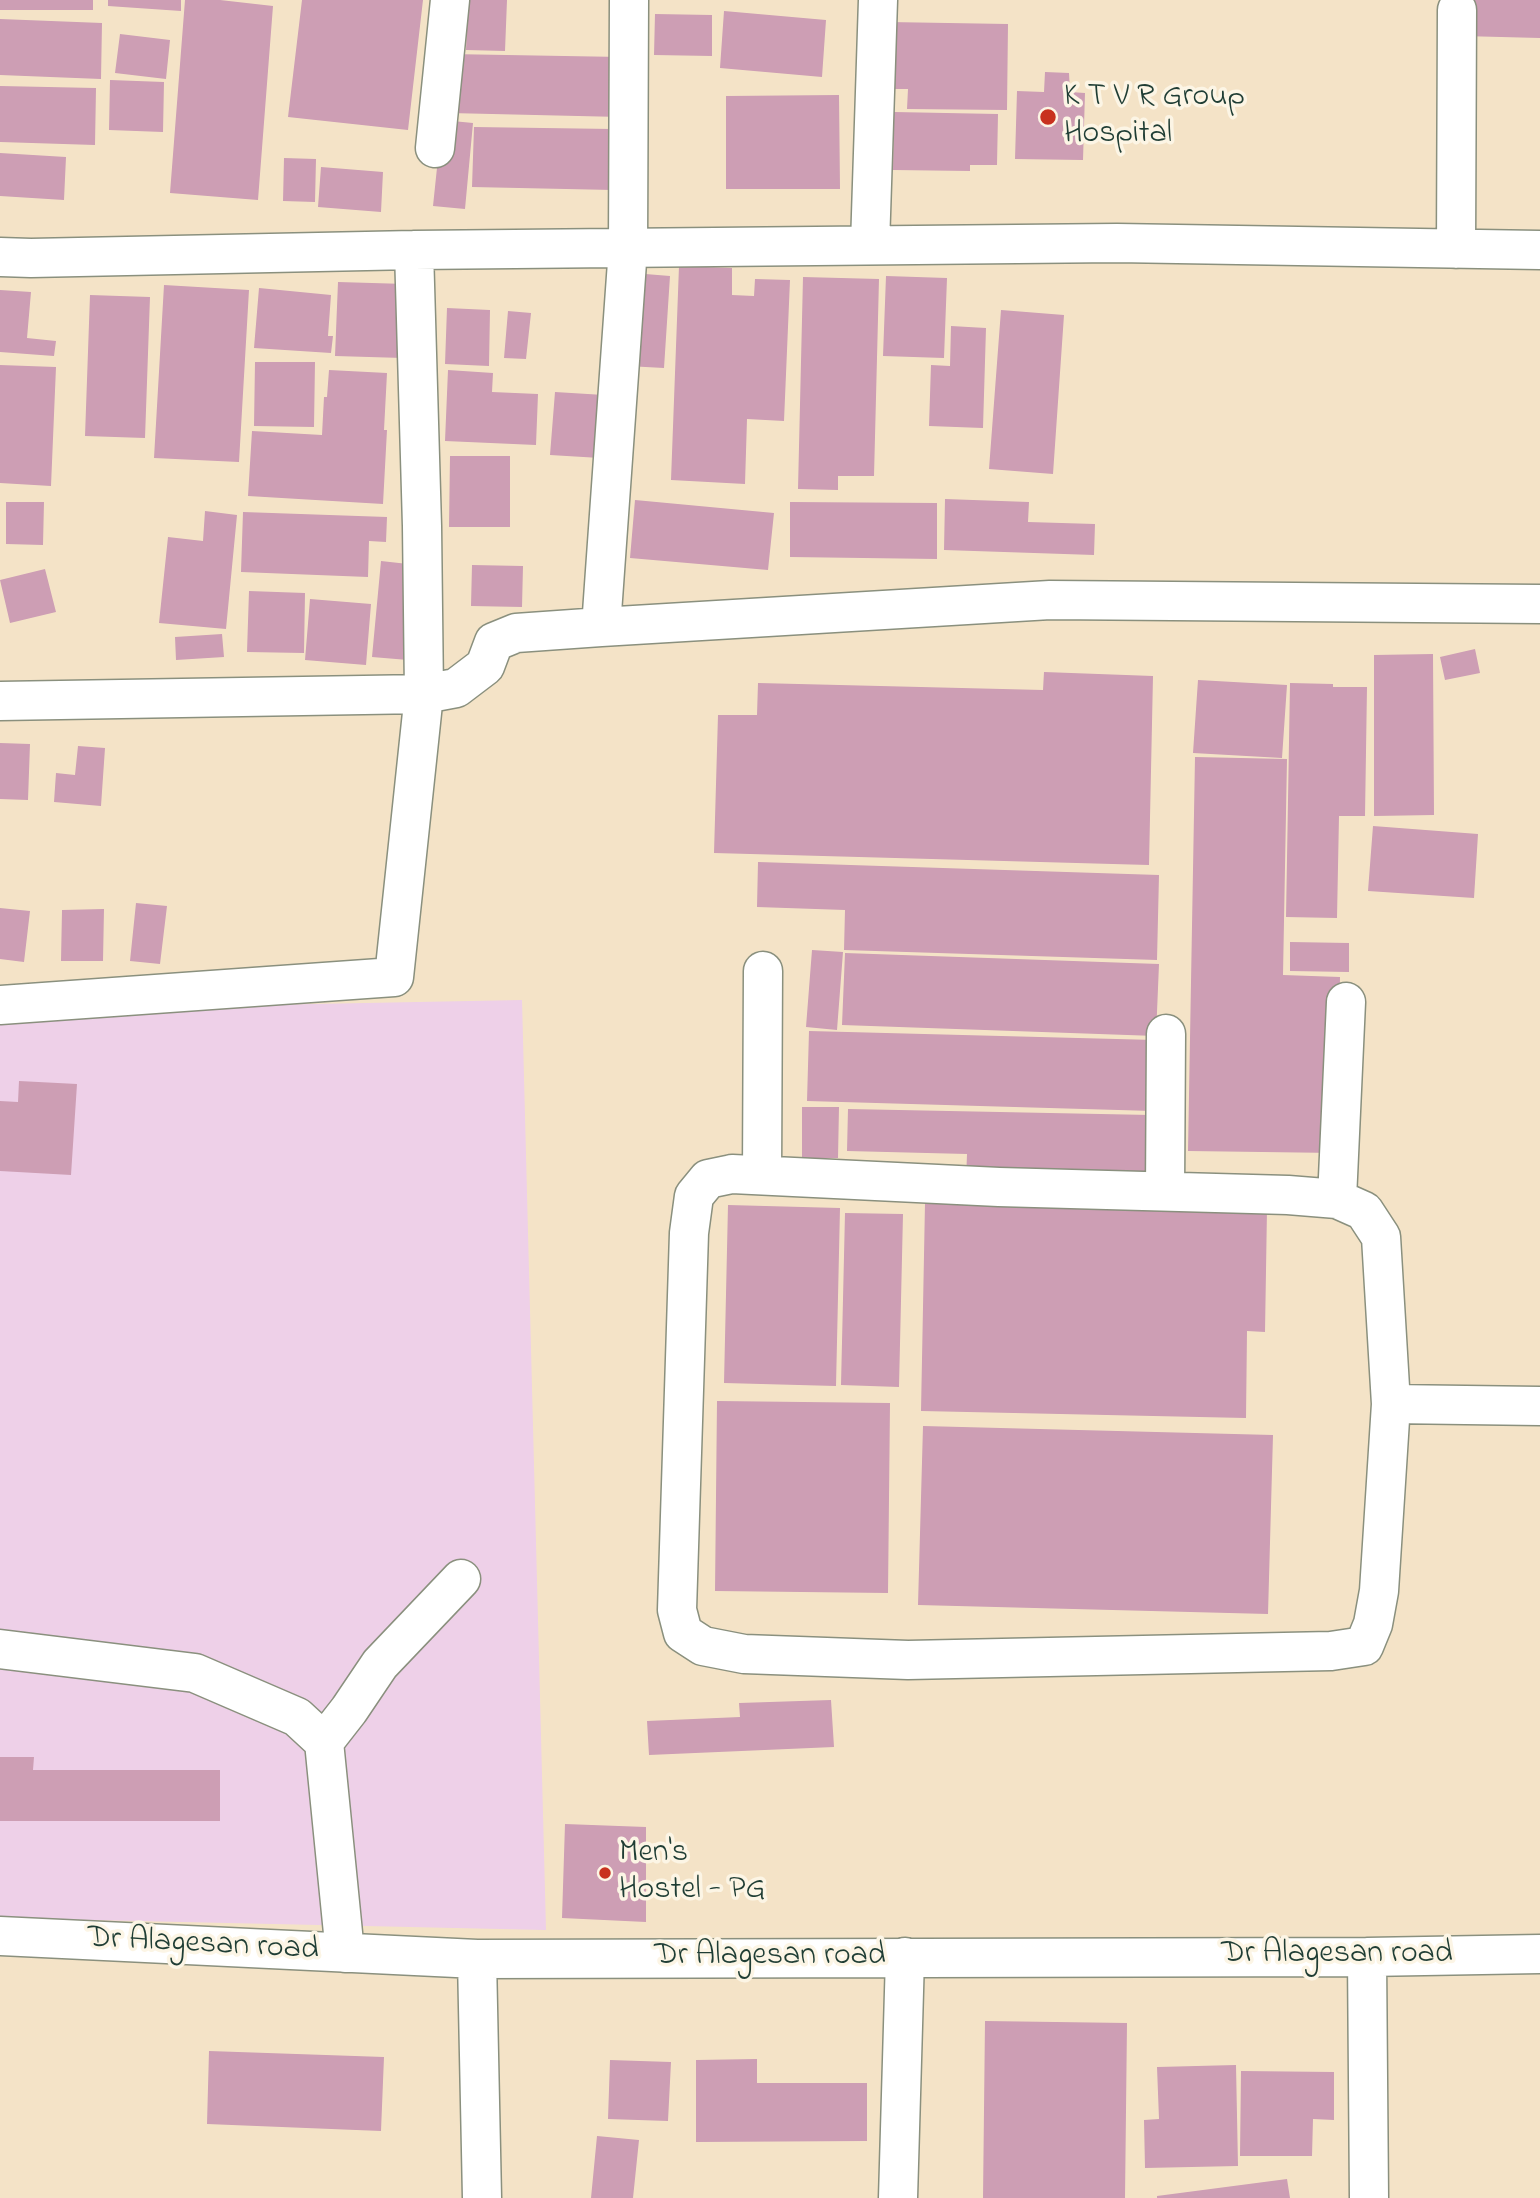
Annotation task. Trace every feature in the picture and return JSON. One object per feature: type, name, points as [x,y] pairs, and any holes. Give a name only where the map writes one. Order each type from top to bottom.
[{"type":"street","points":[[435,148],[450,0]]},
{"type":"street","points":[[601,626],[628,248],[629,0]]},
{"type":"street","points":[[870,245],[878,0]]},
{"type":"street","points":[[1456,248],[1457,10]]},
{"type":"street","points":[[0,257],[1117,243],[1540,250]]},
{"type":"street","points":[[0,1005],[394,977],[424,694],[414,250]]},
{"type":"street","points":[[0,701],[424,694],[456,688],[485,666],[494,642],[516,633],[601,626],[1050,600],[1540,604]]},
{"type":"street","points":[[762,1175],[763,971]]},
{"type":"street","points":[[1337,1199],[1346,1002]]},
{"type":"street","points":[[1165,1191],[1166,1034]]},
{"type":"street","points":[[732,1174],[999,1187],[1165,1191],[1337,1199],[1364,1211],[1381,1237],[1391,1404],[1379,1591],[1373,1624],[1364,1646],[1331,1651],[908,1660],[744,1654],[703,1646],[683,1633],[677,1610],[688,1233],[694,1196],[708,1179],[732,1174]]},
{"type":"street","points":[[1391,1404],[1540,1406]]},
{"type":"street","points":[[324,1742],[380,1664],[461,1579]]},
{"type":"street","points":[[0,1649],[195,1673],[297,1717],[324,1742],[345,1953]]},
{"type":"street","name":"Dr Alagesan road","points":[[0,1936],[477,1959],[1540,1954]]},
{"type":"street","points":[[1367,1956],[1369,2198]]},
{"type":"street","points":[[898,2198],[905,1957]]},
{"type":"street","points":[[477,1959],[482,2198]]},
{"type":"shaded area","points":[[522,1000],[546,1930],[0,1918],[0,1010]]},
{"type":"building","points":[[0,0],[93,0],[93,10],[0,10]]},
{"type":"building","points":[[108,0],[181,0],[181,11],[108,6]]},
{"type":"building","points":[[185,0],[220,0],[273,6],[258,200],[170,193]]},
{"type":"building","points":[[302,0],[423,0],[408,130],[288,117]]},
{"type":"building","points":[[468,0],[507,0],[505,51],[466,50]]},
{"type":"building","points":[[1463,0],[1540,0],[1540,38],[1462,36]]},
{"type":"building","points":[[724,11],[826,20],[822,77],[720,68]]},
{"type":"building","points":[[655,14],[712,15],[712,56],[654,55]]},
{"type":"building","points":[[0,19],[102,23],[101,79],[0,75]]},
{"type":"building","points":[[888,22],[1008,24],[1007,110],[907,109],[908,89],[887,89]]},
{"type":"building","points":[[120,34],[170,40],[166,79],[115,73]]},
{"type":"building","points":[[449,54],[622,57],[621,117],[449,113]]},
{"type":"building","points":[[1045,72],[1069,73],[1070,92],[1085,93],[1083,160],[1015,159],[1017,91],[1044,92]]},
{"type":"building","points":[[110,80],[164,82],[163,132],[109,130]]},
{"type":"building","points":[[0,86],[96,88],[95,145],[0,142]]},
{"type":"building","points":[[839,95],[840,189],[726,189],[726,96]]},
{"type":"building","points":[[894,112],[998,114],[997,165],[970,165],[970,171],[893,170]]},
{"type":"building","points":[[442,120],[473,123],[465,209],[433,206]]},
{"type":"building","points":[[474,127],[613,129],[613,190],[472,187]]},
{"type":"building","points":[[0,153],[66,157],[64,200],[0,196]]},
{"type":"building","points":[[284,158],[316,159],[315,202],[283,201]]},
{"type":"building","points":[[321,167],[383,172],[381,212],[318,207]]},
{"type":"building","points":[[679,266],[732,268],[732,295],[754,296],[755,279],[790,280],[784,421],[747,419],[745,484],[671,480]]},
{"type":"building","points":[[633,273],[670,276],[664,368],[627,366]]},
{"type":"building","points":[[886,276],[947,278],[944,358],[883,356]]},
{"type":"building","points":[[803,277],[879,279],[874,476],[838,476],[838,490],[798,489]]},
{"type":"building","points":[[338,282],[406,284],[403,358],[335,356]]},
{"type":"building","points":[[164,285],[249,290],[239,462],[154,458]]},
{"type":"building","points":[[259,288],[331,295],[328,336],[333,336],[331,353],[254,348]]},
{"type":"building","points":[[0,290],[31,292],[27,338],[56,341],[54,356],[0,352]]},
{"type":"building","points":[[90,295],[150,297],[145,438],[85,436]]},
{"type":"building","points":[[447,308],[490,310],[489,366],[445,364]]},
{"type":"building","points":[[1001,310],[1064,315],[1053,474],[989,469]]},
{"type":"building","points":[[508,311],[531,313],[526,359],[504,358]]},
{"type":"building","points":[[951,326],[986,328],[983,428],[929,426],[931,365],[950,366]]},
{"type":"building","points":[[255,362],[315,362],[314,427],[254,426]]},
{"type":"building","points":[[0,365],[56,367],[51,486],[0,483]]},
{"type":"building","points":[[329,370],[387,373],[383,504],[248,496],[252,431],[322,435]]},
{"type":"building","points":[[448,370],[493,373],[492,392],[538,394],[536,445],[445,441]]},
{"type":"building","points":[[555,392],[604,395],[600,458],[550,455]]},
{"type":"building","points":[[450,456],[510,456],[510,527],[449,527]]},
{"type":"building","points":[[945,499],[1029,502],[1028,522],[1095,524],[1094,555],[944,550]]},
{"type":"building","points":[[635,500],[774,513],[768,570],[630,558]]},
{"type":"building","points":[[6,502],[44,502],[43,545],[6,544]]},
{"type":"building","points":[[790,502],[937,503],[937,559],[790,557]]},
{"type":"building","points":[[205,511],[237,515],[226,629],[159,623],[168,537],[203,541]]},
{"type":"building","points":[[243,512],[387,517],[386,542],[369,541],[368,577],[241,572]]},
{"type":"building","points":[[381,561],[417,565],[408,660],[372,657]]},
{"type":"building","points":[[472,565],[523,566],[522,607],[471,606]]},
{"type":"building","points":[[45,569],[56,612],[10,623],[0,580]]},
{"type":"building","points":[[249,591],[305,593],[304,653],[247,652]]},
{"type":"building","points":[[310,599],[371,604],[366,665],[305,660]]},
{"type":"building","points":[[222,634],[224,657],[176,660],[175,637]]},
{"type":"building","points":[[1475,649],[1480,673],[1445,680],[1440,657]]},
{"type":"building","points":[[1433,654],[1434,815],[1374,816],[1374,655]]},
{"type":"building","points":[[1044,672],[1153,676],[1149,865],[714,853],[718,715],[757,715],[758,683],[1043,690]]},
{"type":"building","points":[[1198,680],[1287,685],[1282,758],[1193,753]]},
{"type":"building","points":[[1290,683],[1367,687],[1365,816],[1339,816],[1337,918],[1286,917]]},
{"type":"building","points":[[0,743],[30,744],[28,800],[0,799]]},
{"type":"building","points":[[78,746],[105,748],[101,806],[54,802],[56,773],[75,775]]},
{"type":"building","points":[[1195,757],[1287,759],[1283,975],[1340,977],[1336,1153],[1188,1151]]},
{"type":"building","points":[[1373,826],[1478,834],[1474,898],[1368,891]]},
{"type":"building","points":[[758,862],[1159,875],[1157,960],[844,950],[845,910],[757,907]]},
{"type":"building","points":[[136,903],[167,906],[160,964],[130,961]]},
{"type":"building","points":[[0,908],[30,911],[24,962],[0,959]]},
{"type":"building","points":[[104,909],[103,961],[61,961],[62,910]]},
{"type":"building","points":[[1290,942],[1349,943],[1349,972],[1290,971]]},
{"type":"building","points":[[812,950],[843,952],[837,1030],[806,1027]]},
{"type":"building","points":[[845,953],[1159,964],[1156,1036],[842,1025]]},
{"type":"building","points":[[809,1031],[1155,1040],[1153,1111],[807,1101]]},
{"type":"building","points":[[19,1081],[77,1084],[71,1175],[0,1171],[0,1101],[18,1102]]},
{"type":"building","points":[[802,1107],[839,1107],[838,1158],[802,1158]]},
{"type":"building","points":[[848,1109],[1151,1115],[1150,1186],[966,1181],[967,1154],[847,1151]]},
{"type":"building","points":[[925,1203],[1267,1209],[1265,1332],[1247,1331],[1246,1418],[921,1411]]},
{"type":"building","points":[[728,1205],[840,1208],[836,1386],[724,1383]]},
{"type":"building","points":[[845,1213],[903,1214],[899,1387],[841,1385]]},
{"type":"building","points":[[717,1401],[890,1403],[888,1593],[715,1591]]},
{"type":"building","points":[[923,1426],[1273,1435],[1268,1614],[918,1605]]},
{"type":"building","points":[[831,1700],[834,1747],[649,1755],[647,1721],[740,1717],[739,1703]]},
{"type":"building","points":[[0,1757],[34,1757],[33,1770],[220,1770],[220,1821],[0,1821]]},
{"type":"building","name":"Men's Hostel - PG","points":[[565,1824],[646,1827],[646,1922],[562,1918]]},
{"type":"building","points":[[985,2021],[1127,2023],[1125,2198],[983,2198]]},
{"type":"building","points":[[209,2051],[384,2057],[381,2131],[207,2124]]},
{"type":"building","points":[[757,2059],[757,2083],[867,2083],[867,2141],[696,2142],[696,2060]]},
{"type":"building","points":[[610,2060],[671,2062],[668,2121],[608,2119]]},
{"type":"building","points":[[1236,2065],[1238,2166],[1145,2168],[1144,2120],[1159,2119],[1157,2067]]},
{"type":"building","points":[[1241,2071],[1334,2072],[1334,2120],[1313,2119],[1312,2156],[1240,2156]]},
{"type":"building","points":[[597,2136],[639,2140],[633,2198],[591,2198]]},
{"type":"building","points":[[1287,2179],[1290,2198],[1157,2198],[1157,2196]]},
{"type":"place","name":"K T V R Group Hospital","points":[[1048,117]]},
{"type":"place","name":"Men's Hostel - PG","points":[[605,1873]]}]
